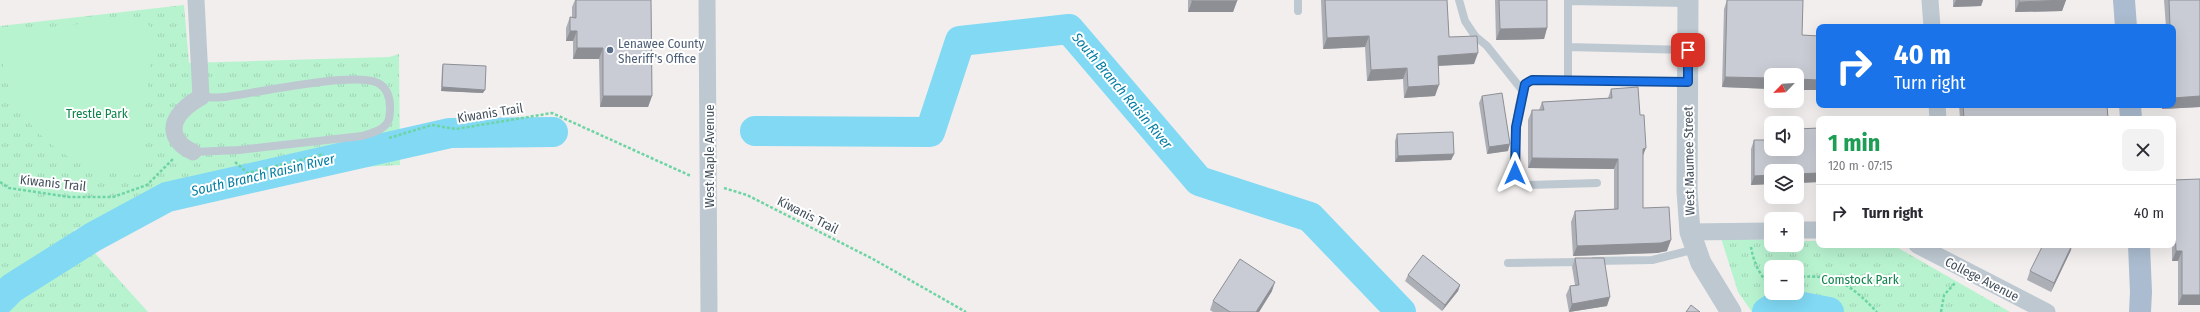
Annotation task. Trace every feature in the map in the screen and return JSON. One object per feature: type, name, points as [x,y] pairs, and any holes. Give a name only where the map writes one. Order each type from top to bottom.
[{"type":"main road","points":[[2124,0],[2126,24]]},
{"type":"main road","points":[[2138,248],[2141,292],[2140,312]]},
{"type":"street","points":[[193,152],[180,143],[175,130],[177,115],[186,105],[201,97],[196,0]]},
{"type":"street","name":"West Maple Avenue","points":[[707,0],[710,184],[709,312]]},
{"type":"street","points":[[1930,0],[1932,24]]},
{"type":"street","name":"West Maumee Street","points":[[1688,1],[1687,191],[1693,241],[1701,263],[1726,305]]},
{"type":"street","points":[[1804,230],[1816,230]]},
{"type":"street","points":[[1693,241],[1764,232]]},
{"type":"street","name":"College Avenue","points":[[1928,248],[1947,253],[2047,312]]},
{"type":"lane","points":[[1298,0],[1298,11]]},
{"type":"lane","points":[[1459,0],[1465,21],[1475,36],[1486,46],[1522,90]]},
{"type":"lane","points":[[1568,80],[1568,1],[1688,1]]},
{"type":"lane","points":[[1568,47],[1688,50]]},
{"type":"lane","points":[[193,152],[239,150],[362,136],[380,130],[388,121],[391,105],[386,91],[378,83],[361,79],[298,85],[224,97],[201,97]]},
{"type":"lane","points":[[1597,184],[1528,185],[1519,181],[1515,173],[1516,127],[1522,90],[1525,84],[1532,80],[1688,82]]},
{"type":"lane","points":[[1508,263],[1652,260],[1693,241]]},
{"type":"path","name":"Kiwanis Trail","points":[[387,139],[432,125],[456,129],[552,113],[710,184],[747,195],[873,259],[966,312]]},
{"type":"path","points":[[231,159],[248,172],[325,154]]},
{"type":"path","name":"Kiwanis Trail","points":[[0,182],[10,188],[69,197],[113,197],[147,185],[176,155]]},
{"type":"path","points":[[1751,247],[1752,256],[1764,277]]},
{"type":"path","points":[[1804,276],[1838,281],[1854,289],[1877,312]]},
{"type":"path","points":[[1941,312],[1944,295],[1955,282]]},
{"type":"green space","name":"Trestle Park","points":[[184,5],[189,63],[389,57],[399,54],[400,165],[196,175],[74,230],[148,312],[0,312],[0,26]]},
{"type":"green space","points":[[140,18],[154,30],[138,175],[107,172],[71,158],[54,147],[27,119],[16,103],[8,85],[3,66],[0,32]]},
{"type":"green space","name":"Comstock Park","points":[[1721,238],[1764,240],[1764,252],[1804,252],[1804,241],[1816,241],[1816,248],[1898,248],[2010,312],[1752,312],[1738,292]]},
{"type":"building","name":"Lenawee County Sheriff's Office","points":[[576,0],[651,0],[652,96],[603,96],[603,48],[577,48],[577,31],[570,31],[570,17],[576,18]]},
{"type":"building","points":[[1237,0],[1237,1],[1192,1]]},
{"type":"building","points":[[1325,0],[1447,0],[1449,37],[1477,36],[1478,53],[1438,56],[1439,85],[1408,87],[1407,68],[1371,70],[1369,36],[1327,38]]},
{"type":"building","points":[[1499,0],[1547,0],[1547,28],[1500,29]]},
{"type":"building","points":[[1727,0],[1803,0],[1802,35],[1816,36],[1816,80],[1804,79],[1804,68],[1764,68],[1764,78],[1725,77]]},
{"type":"building","points":[[2019,0],[2066,0],[2019,2]]},
{"type":"building","points":[[2169,0],[2200,0],[2200,96],[2176,98],[2176,24],[2170,24]]},
{"type":"building","points":[[443,64],[486,66],[485,90],[442,87]]},
{"type":"building","points":[[1638,87],[1640,115],[1644,115],[1646,148],[1643,149],[1643,208],[1669,207],[1671,240],[1661,243],[1577,246],[1575,211],[1618,209],[1618,159],[1532,158],[1532,110],[1544,110],[1542,102],[1612,98],[1611,89]]},
{"type":"building","points":[[1502,93],[1510,144],[1489,147],[1482,96]]},
{"type":"building","points":[[1963,108],[2107,108],[2108,116],[1964,116]]},
{"type":"building","points":[[1816,128],[1816,173],[1804,174],[1804,164],[1764,164],[1764,175],[1754,176],[1754,140],[1764,140],[1764,156],[1804,156],[1804,129]]},
{"type":"building","points":[[1453,132],[1454,154],[1398,156],[1397,134]]},
{"type":"building","points":[[2200,179],[2200,295],[2182,295],[2182,251],[2176,251],[2176,180]]},
{"type":"building","points":[[2042,248],[2071,248],[2054,283],[2030,271]]},
{"type":"building","points":[[1423,255],[1460,285],[1445,305],[1408,275]]},
{"type":"building","points":[[1575,258],[1604,258],[1610,297],[1572,304],[1570,286],[1579,285]]},
{"type":"building","points":[[1240,259],[1275,282],[1256,312],[1230,312],[1213,301]]},
{"type":"building","points":[[1691,305],[1700,312],[1686,312]]},
{"type":"waterway","name":"South Branch Raisin River","points":[[755,131],[930,132],[960,41],[1069,29],[1199,181],[1310,217],[1401,312]]},
{"type":"waterway","name":"South Branch Raisin River","points":[[0,300],[12,288],[93,237],[167,197],[450,133],[553,132]]},
{"type":"waterway","points":[[1767,312],[1781,303],[1829,312]]},
{"type":"place","name":"Lenawee County Sheriff's Office","points":[[610,50]]},
{"type":"route","points":[[1515,173],[1516,127],[1518,111],[1522,98],[1522,90],[1525,84],[1532,80],[1688,82],[1688,50]]}]
